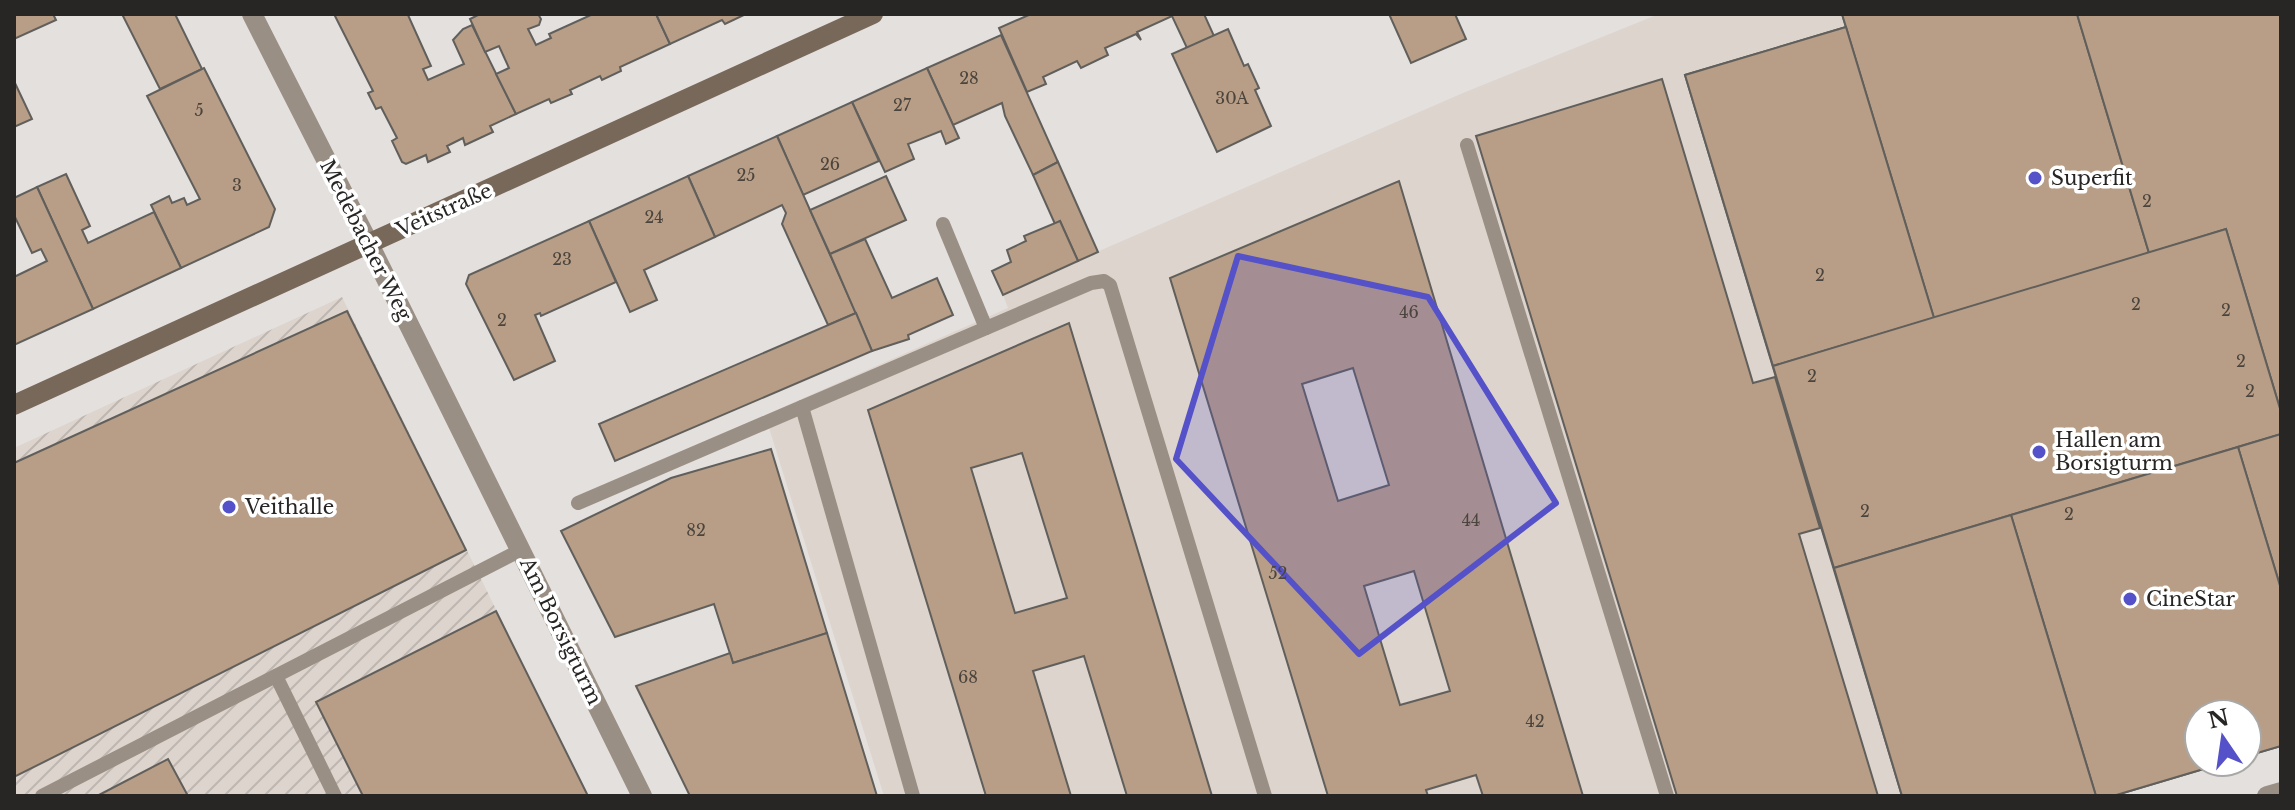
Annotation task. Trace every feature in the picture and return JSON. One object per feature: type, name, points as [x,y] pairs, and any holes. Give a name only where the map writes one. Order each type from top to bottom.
[{"type":"street","name":"Medebacher Weg","points":[[252,14],[479,467]]},
{"type":"street","name":"Veitstraße","points":[[14,405],[873,14]]},
{"type":"street","name":"Am Borsigturm","points":[[479,467],[642,796]]},
{"type":"street","points":[[2267,796],[2281,792]]},
{"type":"lane","points":[[1467,145],[1667,796]]},
{"type":"lane","points":[[943,224],[986,328]]},
{"type":"lane","points":[[578,503],[1091,283],[1104,281],[1110,285],[1265,796]]},
{"type":"lane","points":[[802,407],[913,796]]},
{"type":"lane","points":[[42,796],[521,550]]},
{"type":"lane","points":[[276,676],[335,796]]},
{"type":"highlighted area","points":[[1238,256],[1428,297],[1556,503],[1359,654],[1176,459]]},
{"type":"shaded area","points":[[1659,14],[2281,14],[2248,698],[2183,698],[2183,775],[2113,796],[884,796],[765,415],[1008,308],[1003,295],[1463,93]]},
{"type":"shaded area","points":[[342,297],[588,796],[14,796],[14,448]]},
{"type":"building","points":[[14,14],[53,14],[56,20],[14,39]]},
{"type":"building","points":[[122,14],[175,14],[202,69],[160,89]]},
{"type":"building","points":[[334,14],[408,15],[431,66],[423,69],[428,80],[464,64],[453,40],[463,29],[472,25],[516,114],[490,126],[493,132],[465,145],[463,138],[447,146],[450,152],[428,162],[426,155],[406,164],[402,162],[392,141],[397,138],[381,107],[376,109],[368,93],[373,91]]},
{"type":"building","points":[[480,14],[538,14],[541,19],[539,25],[528,29],[536,45],[551,38],[549,34],[593,14],[656,14],[670,44],[620,67],[621,71],[602,80],[600,76],[570,90],[572,94],[551,103],[549,99],[516,114],[496,74],[509,68],[499,46],[485,52],[470,19]]},
{"type":"building","points":[[656,14],[744,15],[725,24],[722,20],[670,44]]},
{"type":"building","points":[[1031,14],[1204,14],[1214,36],[1187,48],[1172,16],[1137,32],[1141,40],[1136,34],[1105,48],[1108,55],[1081,68],[1077,61],[1043,77],[1046,84],[1027,92],[999,28]]},
{"type":"building","points":[[1389,14],[1455,14],[1466,39],[1411,63]]},
{"type":"building","name":"Hallen am Borsigturm","points":[[1842,14],[2281,14],[2281,746],[2263,751],[2263,698],[2183,698],[2183,775],[2113,796],[1902,796],[1685,75],[1846,27]]},
{"type":"building","points":[[1842,14],[2077,14],[2149,253],[1934,318]]},
{"type":"building","points":[[2077,14],[2281,14],[2281,412],[2226,229],[2149,253]]},
{"type":"building","points":[[1846,27],[1934,318],[1773,366],[1685,75]]},
{"type":"building","points":[[1228,29],[1244,66],[1248,64],[1259,88],[1255,90],[1271,126],[1217,152],[1172,54]]},
{"type":"building","points":[[1001,35],[1058,162],[1033,175],[1002,103],[953,125],[927,68]]},
{"type":"building","points":[[204,68],[275,209],[269,227],[181,268],[151,205],[169,196],[172,203],[184,198],[187,205],[200,199],[147,96]]},
{"type":"building","points":[[927,68],[959,138],[946,144],[941,131],[908,144],[914,159],[885,172],[852,102]]},
{"type":"building","points":[[1662,79],[1753,383],[1775,377],[1820,528],[1799,534],[1878,796],[1677,796],[1476,136]]},
{"type":"building","points":[[14,81],[32,119],[14,127]]},
{"type":"building","points":[[852,102],[879,161],[803,195],[777,136]]},
{"type":"building","points":[[777,136],[856,313],[828,325],[782,224],[786,213],[782,205],[715,237],[688,176]]},
{"type":"building","points":[[1058,162],[1098,252],[1078,261],[1060,221],[1055,224],[1033,175]]},
{"type":"building","points":[[66,174],[90,226],[82,230],[88,243],[154,212],[181,268],[93,309],[37,187]]},
{"type":"building","points":[[688,176],[715,237],[644,270],[657,300],[630,312],[589,221]]},
{"type":"building","points":[[886,176],[906,220],[830,254],[810,210]]},
{"type":"building","points":[[1399,181],[1583,796],[1483,796],[1476,775],[1426,790],[1428,796],[1328,796],[1170,278]],"holes":[[[1353,368],[1389,485],[1338,501],[1302,384]],[[1414,571],[1450,691],[1400,705],[1364,586]]]},
{"type":"building","points":[[37,187],[93,309],[14,345],[14,277],[47,261],[41,249],[32,253],[14,215],[14,198]]},
{"type":"building","points":[[589,221],[616,282],[541,316],[540,313],[535,315],[555,361],[514,380],[466,284],[469,275]]},
{"type":"building","points":[[1060,221],[1078,261],[1003,295],[992,271],[1011,262],[1007,250],[1026,241],[1024,236]]},
{"type":"building","points":[[2226,229],[2281,412],[2281,434],[1834,568],[1773,366]]},
{"type":"building","points":[[865,239],[892,298],[937,278],[953,315],[908,335],[909,339],[872,351],[830,254]]},
{"type":"building","name":"Veithalle","points":[[347,311],[466,550],[14,777],[14,463]]},
{"type":"building","points":[[856,313],[872,351],[615,461],[599,424]]},
{"type":"building","points":[[1069,323],[1212,796],[1127,796],[1084,656],[1033,671],[1071,796],[986,796],[868,410]],"holes":[[[1022,453],[1067,598],[1015,613],[971,468]]]},
{"type":"building","points":[[2281,434],[2281,589],[2238,447]]},
{"type":"building","points":[[2238,447],[2281,589],[2281,746],[2263,751],[2263,698],[2183,698],[2183,775],[2113,796],[2096,796],[2011,515]]},
{"type":"building","points":[[771,449],[827,633],[733,663],[714,604],[615,637],[561,531],[671,478]]},
{"type":"building","points":[[2011,515],[2096,796],[1902,796],[1834,568]]},
{"type":"building","points":[[496,611],[588,796],[363,796],[316,702]]},
{"type":"building","points":[[827,633],[877,796],[690,796],[636,686],[730,653],[733,663]]},
{"type":"building","points":[[168,759],[188,796],[97,796]]},
{"type":"place","name":"Superfit","points":[[2035,178]]},
{"type":"place","name":"Hallen am Borsigturm","points":[[2039,452]]},
{"type":"place","name":"Veithalle","points":[[229,507]]},
{"type":"place","name":"CineStar","points":[[2130,599]]}]
